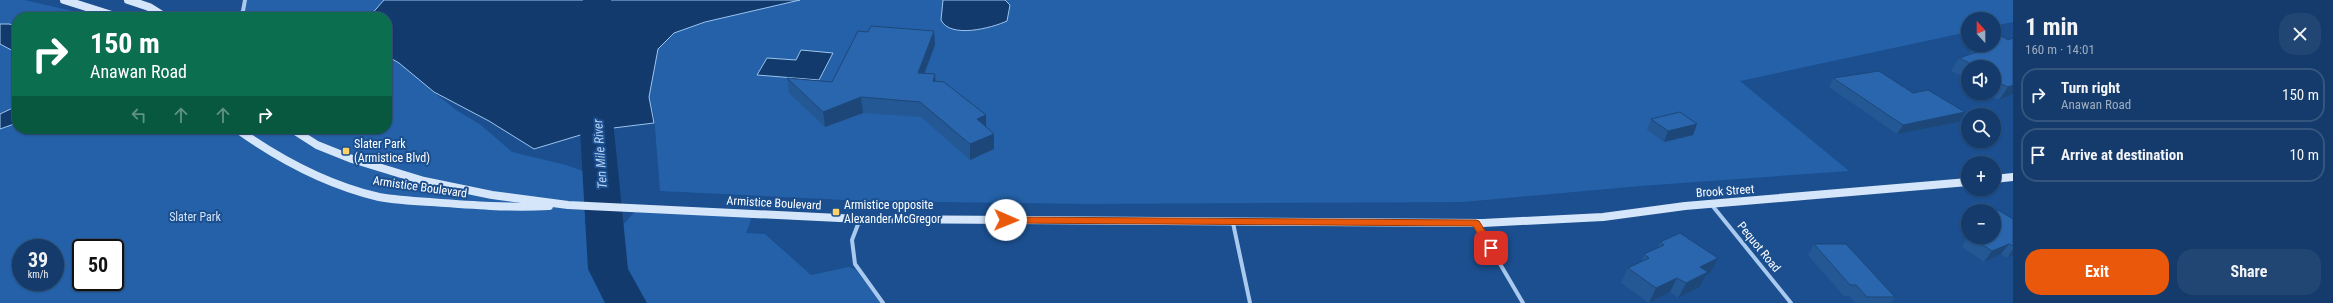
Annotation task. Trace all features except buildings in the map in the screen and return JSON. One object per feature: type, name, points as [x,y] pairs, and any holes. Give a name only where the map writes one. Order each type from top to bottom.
[{"type":"main road","points":[[64,0],[106,12]]},
{"type":"main road","points":[[128,0],[149,7],[157,12]]},
{"type":"main road","name":"Armistice Boulevard","points":[[244,134],[260,146],[282,158],[341,184],[375,195],[476,207],[568,205],[860,219],[1233,223],[1479,223]]},
{"type":"main road","name":"Armistice Boulevard","points":[[300,134],[317,145],[352,159],[424,181],[484,194],[568,205]]},
{"type":"main road","points":[[2001,178],[2013,177]]},
{"type":"main road","name":"Brook Street","points":[[1479,223],[1602,217],[1710,204],[1961,183]]},
{"type":"street","points":[[242,12],[245,0]]},
{"type":"street","name":"Pequot Road","points":[[1710,204],[1791,303]]},
{"type":"street","points":[[860,219],[852,240],[855,264],[883,303]]},
{"type":"street","points":[[1233,223],[1250,303]]},
{"type":"street","points":[[1479,223],[1523,303]]},
{"type":"green space","name":"Slater Park","points":[[0,0],[24,0],[78,12],[12,12],[12,134],[392,134],[392,56],[411,63],[431,90],[456,110],[481,125],[512,152],[566,165],[594,175],[603,192],[597,206],[584,223],[623,225],[636,210],[752,217],[746,233],[765,234],[811,275],[849,267],[855,269],[881,303],[0,303]]},
{"type":"green space","points":[[246,0],[387,0],[376,12],[240,12]]},
{"type":"green space","points":[[800,0],[2013,0],[2013,22],[2001,25],[2001,12],[1961,12],[1961,34],[1740,81],[1849,171],[1640,186],[1463,202],[1087,204],[864,201],[660,191],[654,116],[649,97],[658,48],[674,33],[705,22]]},
{"type":"shaded area","points":[[384,0],[800,0],[705,22],[674,33],[658,49],[649,97],[654,123],[597,130],[534,149],[489,121],[434,92],[392,59],[392,12],[373,12]]},
{"type":"shaded area","points":[[943,0],[1005,0],[1010,5],[1007,21],[982,29],[962,31],[953,29],[946,26],[941,20]]},
{"type":"shaded area","points":[[0,24],[12,25],[12,50],[0,44]]},
{"type":"shaded area","points":[[801,50],[833,53],[819,80],[757,75],[767,58],[796,60]]},
{"type":"shaded area","points":[[12,108],[12,125],[0,129],[0,114]]},
{"type":"waterway","name":"Ten Mile River","points":[[597,0],[597,130],[608,269],[626,303]]},
{"type":"place","name":"Slater Park (Armistice Blvd)","points":[[346,151]]},
{"type":"place","name":"Armistice opposite Alexander McGregor","points":[[836,212]]},
{"type":"route","points":[[1006,220],[1233,223],[1476,223],[1491,248]]}]
